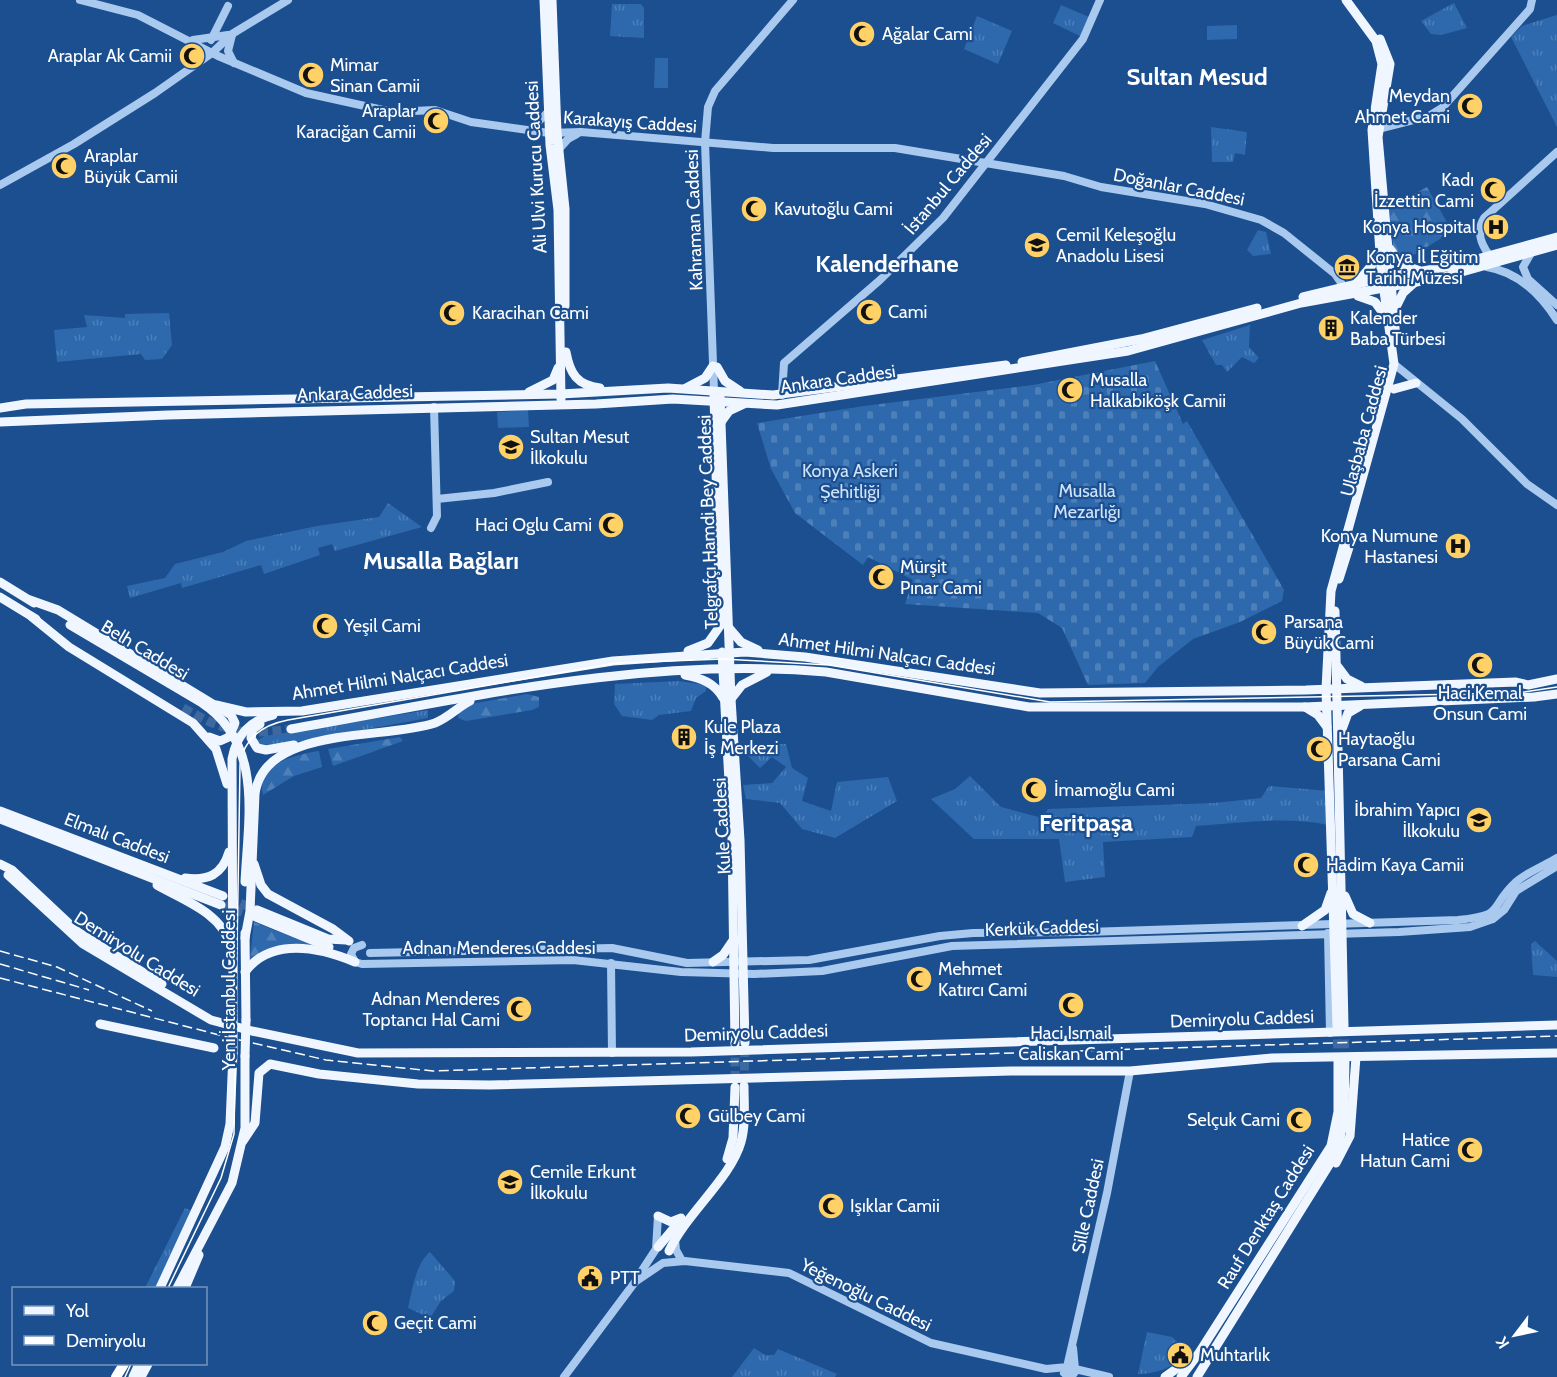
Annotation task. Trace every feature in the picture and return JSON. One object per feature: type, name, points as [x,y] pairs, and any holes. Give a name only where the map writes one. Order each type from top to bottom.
[{"type":"main road","name":"Ali Ulvi Kurucu Caddesi","points":[[544,0],[549,111],[558,150],[565,209],[564,405]]},
{"type":"main road","name":"Ali Ulvi Kurucu Caddesi","points":[[552,0],[553,133],[563,352]]},
{"type":"main road","points":[[1346,0],[1376,41],[1382,64],[1372,130],[1383,242],[1397,261],[1407,267],[1424,271]]},
{"type":"main road","points":[[1353,0],[1382,41],[1389,58],[1389,77],[1378,129],[1383,242],[1372,265],[1355,284]]},
{"type":"main road","name":"Ankara Caddesi","points":[[746,398],[777,405],[1128,351],[1301,303],[1352,295],[1424,271],[1490,256],[1557,237]]},
{"type":"main road","name":"Ulaşbaba Caddesi","points":[[1326,689],[1331,663],[1338,584],[1394,389],[1397,367],[1383,242]]},
{"type":"main road","name":"Ankara Caddesi","points":[[0,422],[434,407],[564,405],[717,396],[746,398],[782,395],[1072,354],[1355,284],[1414,283],[1487,267],[1557,245]]},
{"type":"main road","points":[[1352,295],[1375,302],[1391,316],[1403,293],[1414,283]]},
{"type":"main road","points":[[563,352],[570,369],[580,382],[600,388],[626,389]]},
{"type":"main road","points":[[519,395],[553,380],[563,352]]},
{"type":"main road","points":[[685,388],[705,378],[715,365],[725,381],[746,398],[717,422],[708,410],[687,399]]},
{"type":"main road","name":"Ulaşbaba Caddesi","points":[[1338,689],[1331,663],[1331,591],[1336,564],[1351,522],[1397,367]]},
{"type":"main road","points":[[1394,389],[1416,383]]},
{"type":"main road","name":"Ankara Caddesi","points":[[0,408],[26,404],[563,394],[626,389],[685,388],[717,396]]},
{"type":"main road","name":"Telgrafçı Hamdi Bey Caddesi","points":[[674,656],[708,643],[720,626],[717,396]]},
{"type":"main road","name":"Telgrafçı Hamdi Bey Caddesi","points":[[717,422],[728,624],[726,652]]},
{"type":"main road","name":"Belh Caddesi","points":[[0,582],[207,706],[223,720],[236,738]]},
{"type":"main road","name":"Belh Caddesi","points":[[0,597],[183,708]]},
{"type":"main road","name":"Belh Caddesi","points":[[30,600],[58,610],[216,705]]},
{"type":"main road","name":"Belh Caddesi","points":[[32,617],[62,642],[179,713],[206,735],[222,761],[231,803]]},
{"type":"main road","points":[[728,624],[732,634],[741,642],[769,653]]},
{"type":"main road","name":"Ahmet Hilmi Nalçacı Caddesi","points":[[216,705],[246,712],[302,711],[613,661],[726,652],[769,653],[1040,693],[1306,690],[1516,682],[1528,685],[1557,679]]},
{"type":"main road","name":"Kule Caddesi","points":[[726,652],[735,936],[739,962]]},
{"type":"main road","points":[[1306,690],[1320,680],[1331,663],[1347,680],[1370,688]]},
{"type":"main road","name":"Ahmet Hilmi Nalçacı Caddesi","points":[[291,729],[601,676],[727,670],[826,672],[1029,706],[1305,707],[1534,697],[1557,694]]},
{"type":"main road","points":[[674,673],[705,681],[727,699],[747,681],[772,670]]},
{"type":"main road","points":[[1326,689],[1332,706],[1338,740],[1337,1028]]},
{"type":"main road","points":[[1338,689],[1332,706],[1329,730],[1337,880],[1351,912],[1371,923]]},
{"type":"main road","points":[[302,711],[257,725],[251,734],[253,743],[263,750],[434,723],[481,696]]},
{"type":"main road","name":"Kule Caddesi","points":[[727,699],[739,962]]},
{"type":"main road","points":[[1338,740],[1348,713],[1367,704]]},
{"type":"main road","points":[[206,735],[220,741],[229,737],[234,729],[231,715],[216,705]]},
{"type":"main road","points":[[1305,707],[1318,715],[1329,730]]},
{"type":"main road","points":[[231,803],[233,753],[245,729],[266,717],[302,711]]},
{"type":"main road","name":"Yeni İstanbul Caddesi","points":[[178,1287],[232,1184],[245,1128],[245,882],[249,784],[246,762],[236,738]]},
{"type":"main road","points":[[245,938],[253,856],[256,786],[263,769],[278,756],[322,741]]},
{"type":"main road","name":"Yeni İstanbul Caddesi","points":[[160,1287],[225,1147],[230,1124],[233,1019],[231,803]]},
{"type":"main road","name":"Elmalı Caddesi","points":[[0,811],[169,875],[222,900],[134,872],[0,819]]},
{"type":"main road","points":[[169,875],[193,879],[215,876],[225,863],[232,835]]},
{"type":"main road","points":[[253,856],[261,885],[268,894],[333,929],[350,941]]},
{"type":"main road","points":[[0,864],[12,870],[78,932],[168,988],[202,1015]]},
{"type":"main road","points":[[134,872],[211,916],[222,927],[232,955]]},
{"type":"main road","name":"Demiryolu Caddesi","points":[[8,875],[76,940],[202,1015],[252,1032],[358,1053],[612,1053],[1337,1028],[1557,1025]]},
{"type":"main road","points":[[1302,926],[1325,910],[1337,880]]},
{"type":"main road","points":[[350,941],[328,939],[256,913],[358,963]]},
{"type":"main road","points":[[712,962],[723,955],[735,936]]},
{"type":"main road","points":[[245,972],[255,959],[269,952],[285,950],[325,950],[358,963]]},
{"type":"main road","points":[[739,962],[740,1044]]},
{"type":"main road","points":[[100,1023],[214,1048]]},
{"type":"main road","points":[[243,1141],[255,1123],[257,1082],[263,1067],[270,1064],[282,1064],[328,1074],[418,1084],[490,1084],[1011,1071],[1130,1071],[1272,1058],[1557,1053]]},
{"type":"main road","points":[[1323,1175],[1342,1156],[1349,1141],[1356,1057]]},
{"type":"main road","name":"Rauf Denktaş Caddesi","points":[[1181,1377],[1199,1353],[1331,1146],[1338,1112],[1342,1060],[1343,1128],[1337,1152],[1197,1376]]},
{"type":"main road","points":[[658,1248],[722,1167],[731,1149],[739,1087],[741,1143],[727,1167],[675,1239],[670,1252]]},
{"type":"main road","points":[[658,1216],[671,1222],[684,1216]]},
{"type":"main road","name":"Yeni İstanbul Caddesi","points":[[185,1287],[195,1267],[204,1236]]},
{"type":"main road","points":[[1166,1377],[1199,1353]]},
{"type":"street","name":"Karakayış Caddesi","points":[[80,0],[138,15],[212,53],[306,93],[392,112],[440,111],[461,121],[553,133],[581,132],[773,148],[895,148],[984,165]]},
{"type":"street","points":[[0,185],[74,144],[170,83],[212,53],[232,34],[288,0]]},
{"type":"street","name":"Kahraman Caddesi","points":[[717,396],[705,142],[710,97],[794,0]]},
{"type":"street","name":"İstanbul Caddesi","points":[[782,395],[784,363],[880,280],[943,218],[1083,39],[1100,0]]},
{"type":"street","points":[[1378,129],[1429,116],[1442,108],[1530,9],[1532,0]]},
{"type":"street","points":[[211,40],[228,6]]},
{"type":"street","points":[[188,40],[211,40],[232,34]]},
{"type":"street","points":[[232,34],[228,51],[234,63]]},
{"type":"street","points":[[530,130],[549,111]]},
{"type":"street","points":[[558,150],[568,139],[581,132]]},
{"type":"street","points":[[1490,256],[1480,237],[1480,227],[1484,218],[1557,152]]},
{"type":"street","name":"Doğanlar Caddesi","points":[[984,165],[1064,176],[1101,187],[1231,210],[1261,220],[1284,232],[1335,274],[1344,287]]},
{"type":"street","points":[[1531,253],[1523,267],[1525,276],[1557,305]]},
{"type":"street","points":[[1487,267],[1502,270],[1525,284],[1540,298],[1557,320]]},
{"type":"street","points":[[1397,367],[1462,419],[1527,484],[1557,505]]},
{"type":"street","points":[[431,528],[437,516],[434,407]]},
{"type":"street","points":[[437,499],[494,493],[548,482]]},
{"type":"street","points":[[1337,929],[1371,923],[1484,917],[1493,913],[1517,881],[1557,858]]},
{"type":"street","points":[[1337,929],[1470,927],[1499,916],[1516,891],[1557,866]]},
{"type":"street","name":"Kerkük Caddesi","points":[[739,962],[809,960],[940,936],[973,933],[1302,926],[1337,929]]},
{"type":"street","points":[[1337,929],[1337,1028]]},
{"type":"street","name":"Kerkük Caddesi","points":[[739,974],[822,971],[952,946],[1337,929]]},
{"type":"street","points":[[350,941],[362,945],[370,953],[367,962],[358,963],[352,951],[362,945]]},
{"type":"street","name":"Adnan Menderes Caddesi","points":[[370,953],[612,948],[663,960],[739,962]]},
{"type":"street","name":"Adnan Menderes Caddesi","points":[[358,963],[573,960],[681,972],[739,974]]},
{"type":"street","points":[[611,963],[612,1053]]},
{"type":"street","name":"Sille Caddesi","points":[[1071,1375],[1073,1346],[1130,1071]]},
{"type":"street","points":[[658,1216],[656,1261],[683,1260]]},
{"type":"street","points":[[675,1239],[676,1250],[683,1260]]},
{"type":"street","points":[[658,1248],[663,1247],[683,1260]]},
{"type":"street","points":[[564,1377],[658,1248]]},
{"type":"street","points":[[635,1282],[665,1262],[670,1252]]},
{"type":"street","name":"Yeğenoğlu Caddesi","points":[[683,1260],[789,1273],[921,1340],[1071,1375],[1109,1377]]},
{"type":"green space","points":[[1454,3],[1467,28],[1441,35],[1431,34],[1421,21]]},
{"type":"green space","points":[[612,4],[641,4],[644,8],[644,38],[610,36]]},
{"type":"green space","points":[[1061,5],[1089,17],[1080,36],[1053,23]]},
{"type":"green space","points":[[1557,15],[1557,127],[1511,37],[1522,26]]},
{"type":"green space","points":[[977,16],[1012,31],[998,64],[964,49]]},
{"type":"green space","points":[[1237,25],[1237,39],[1207,40],[1207,26]]},
{"type":"green space","points":[[655,58],[668,58],[668,88],[654,88]]},
{"type":"green space","points":[[1211,127],[1247,132],[1245,155],[1235,153],[1233,162],[1212,162]]},
{"type":"green space","points":[[1427,187],[1449,226],[1440,239],[1407,259],[1401,258],[1393,246],[1389,207]]},
{"type":"green space","points":[[1258,230],[1266,232],[1271,254],[1253,256],[1247,250]]},
{"type":"green space","points":[[169,313],[172,345],[162,359],[145,360],[141,354],[57,362],[54,330],[87,327],[84,315],[125,318],[125,314]]},
{"type":"green space","points":[[1250,325],[1249,347],[1259,358],[1254,363],[1242,357],[1227,372],[1222,365],[1216,365],[1202,340]]},
{"type":"green space","name":"Musalla Mezarlığı","points":[[1155,361],[1183,424],[1187,421],[1284,590],[1282,601],[1240,622],[1193,639],[1158,667],[1145,683],[1088,685],[1062,628],[1038,613],[905,604],[913,580],[868,557],[863,565],[795,513],[771,469],[757,423],[864,406],[1033,385]]},
{"type":"green space","points":[[528,410],[529,427],[498,428],[497,412]]},
{"type":"green space","points":[[388,503],[422,527],[335,551],[332,544],[318,548],[320,555],[264,574],[261,565],[182,588],[181,583],[130,598],[127,586],[165,578],[175,564],[223,552],[246,541],[317,526],[379,517]]},
{"type":"green space","points":[[679,681],[706,685],[706,691],[696,698],[691,711],[659,715],[652,720],[622,716],[614,704],[615,684]]},
{"type":"green space","points":[[527,694],[539,697],[539,707],[466,721],[458,718],[459,712],[471,704]]},
{"type":"green space","points":[[428,710],[428,718],[264,748],[256,741],[265,736]]},
{"type":"green space","points":[[400,737],[403,741],[333,766],[328,749]]},
{"type":"green space","points":[[751,744],[786,744],[792,768],[808,778],[802,801],[831,811],[837,782],[888,777],[897,801],[835,838],[802,829],[780,803],[746,799],[743,785],[772,783],[786,767],[772,757],[760,768],[746,754]]},
{"type":"green space","points":[[319,751],[322,767],[294,776],[263,795],[262,784],[271,768],[289,758]]},
{"type":"green space","points":[[970,776],[1001,807],[1042,818],[1048,809],[1214,803],[1261,798],[1269,786],[1329,791],[1328,825],[1296,821],[1246,822],[1196,826],[1192,837],[1103,842],[1105,877],[1065,882],[1059,839],[974,839],[931,799],[955,789]]},
{"type":"green space","points":[[254,922],[317,947],[274,949],[250,959]]},
{"type":"green space","points":[[1535,941],[1557,961],[1557,977],[1533,975],[1531,944]]},
{"type":"green space","points":[[185,1208],[192,1211],[155,1287],[146,1287]]},
{"type":"green space","points":[[430,1252],[455,1281],[454,1291],[441,1301],[430,1318],[408,1308],[418,1270]]},
{"type":"green space","points":[[1147,1332],[1172,1337],[1189,1352],[1178,1362],[1166,1368],[1138,1374]]},
{"type":"green space","points":[[754,1348],[765,1355],[774,1355],[778,1349],[837,1374],[835,1377],[732,1377]]},
{"type":"tunnel","points":[[183,708],[211,722],[235,730],[260,732],[291,729]]},
{"type":"tunnel","points":[[228,898],[257,910]]},
{"type":"tunnel","points":[[221,905],[256,917]]},
{"type":"tunnel","points":[[1337,1026],[1338,1061]]},
{"type":"tunnel","points":[[1344,1026],[1345,1060]]},
{"type":"tunnel","points":[[735,1044],[735,1084]]},
{"type":"tunnel","points":[[744,1084],[745,1044]]},
{"type":"tram line","points":[[168,1287],[221,1178],[234,1134],[240,766],[250,740],[270,725],[616,663],[723,659],[829,665],[1050,702],[1517,693],[1557,687]]},
{"type":"tram line","points":[[125,1377],[131,1365]]},
{"type":"railway","points":[[0,951],[57,967],[152,1011]]},
{"type":"railway","points":[[0,964],[89,990]]},
{"type":"railway","points":[[0,978],[227,1037],[326,1060],[433,1071],[1557,1036]]},
{"type":"place","name":"Ağalar Cami","points":[[862,34]]},
{"type":"place","name":"Araplar Ak Camii","points":[[192,56]]},
{"type":"place","name":"Mimar Sinan Camii","points":[[311,75]]},
{"type":"place","name":"Meydan Ahmet Cami","points":[[1470,106]]},
{"type":"place","name":"Araplar Karaciğan Camii","points":[[436,121]]},
{"type":"place","name":"Araplar Büyük Camii","points":[[64,166]]},
{"type":"place","name":"Kadı İzzettin Cami","points":[[1493,190]]},
{"type":"place","name":"Kavutoğlu Cami","points":[[754,209]]},
{"type":"place","name":"Konya Hospital","points":[[1496,227]]},
{"type":"place","name":"Cemil Keleşoğlu Anadolu Lisesi","points":[[1037,245]]},
{"type":"place","name":"Konya İl Eğitim Tarihi Müzesi","points":[[1347,267]]},
{"type":"place","name":"Cami","points":[[869,312]]},
{"type":"place","name":"Karacihan Cami","points":[[452,313]]},
{"type":"place","name":"Kalender Baba Türbesi","points":[[1331,328]]},
{"type":"place","name":"Musalla Halkabiköşk Camii","points":[[1070,390]]},
{"type":"place","name":"Sultan Mesut İlkokulu","points":[[511,447]]},
{"type":"place","name":"Haci Oglu Cami","points":[[611,525]]},
{"type":"place","name":"Konya Numune Hastanesi","points":[[1458,546]]},
{"type":"place","name":"Mürşit Pınar Cami","points":[[881,577]]},
{"type":"place","name":"Yeşil Cami","points":[[325,626]]},
{"type":"place","name":"Parsana Büyük Cami","points":[[1264,632]]},
{"type":"place","name":"Haci Kemal Onsun Cami","points":[[1480,665]]},
{"type":"place","name":"Kule Plaza İş Merkezi","points":[[684,737]]},
{"type":"place","name":"Haytaoğlu Parsana Cami","points":[[1319,749]]},
{"type":"place","name":"İmamoğlu Cami","points":[[1034,790]]},
{"type":"place","name":"İbrahim Yapıcı İlkokulu","points":[[1479,820]]},
{"type":"place","name":"Hadim Kaya Camii","points":[[1306,865]]},
{"type":"place","name":"Mehmet Katırcı Cami","points":[[919,979]]},
{"type":"place","name":"Haci Ismail Caliskan Cami","points":[[1071,1005]]},
{"type":"place","name":"Adnan Menderes Toptancı Hal Cami","points":[[519,1009]]},
{"type":"place","name":"Gülbey Cami","points":[[688,1116]]},
{"type":"place","name":"Selçuk Cami","points":[[1299,1120]]},
{"type":"place","name":"Hatice Hatun Cami","points":[[1470,1150]]},
{"type":"place","name":"Cemile Erkunt İlkokulu","points":[[510,1182]]},
{"type":"place","name":"Işıklar Camii","points":[[831,1206]]},
{"type":"place","name":"PTT","points":[[590,1278]]},
{"type":"place","name":"Geçit Cami","points":[[375,1323]]},
{"type":"place","name":"Muhtarlık","points":[[1180,1355]]},
{"type":"district","name":"Sultan Mesud","points":[[1197,77]]},
{"type":"district","name":"Kalenderhane","points":[[887,264]]},
{"type":"district","name":"Musalla Bağları","points":[[441,561]]},
{"type":"district","name":"Feritpaşa","points":[[1086,823]]},
{"type":"park label","name":"Konya Askeri Şehitliği","points":[[850,481]]}]
